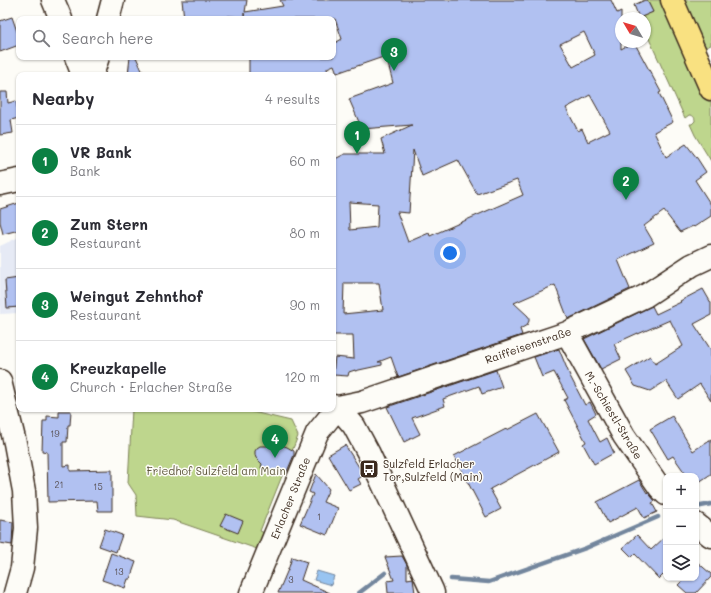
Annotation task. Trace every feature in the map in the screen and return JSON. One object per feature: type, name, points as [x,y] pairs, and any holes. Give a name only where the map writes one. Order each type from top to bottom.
[{"type":"main road","points":[[672,0],[711,89]]},
{"type":"street","points":[[53,0],[60,16]]},
{"type":"street","points":[[109,16],[113,0]]},
{"type":"street","points":[[77,60],[82,72]]},
{"type":"street","points":[[93,72],[97,60]]},
{"type":"street","points":[[0,184],[16,181]]},
{"type":"street","name":"Raiffeisenstraße","points":[[336,407],[362,402],[567,332],[645,296],[692,265],[711,256]]},
{"type":"street","name":"M.-Schiestl-Straße","points":[[567,332],[624,436],[663,491]]},
{"type":"street","points":[[0,381],[15,442],[24,491],[26,528],[22,568],[15,593]]},
{"type":"street","points":[[336,407],[354,426],[369,454],[433,593]]},
{"type":"street","name":"Erlacher Straße","points":[[251,593],[317,432],[332,412]]},
{"type":"street","points":[[699,526],[711,536]]},
{"type":"shaded area","points":[[16,238],[16,313],[0,314],[0,246]]},
{"type":"green space","points":[[647,0],[711,0],[711,45],[695,52],[711,89],[711,161],[690,124],[695,121],[694,117],[689,115],[685,118],[651,43],[651,13],[653,12]]},
{"type":"green space","name":"Friedhof Sulzfeld am Main","points":[[132,412],[253,412],[291,421],[298,436],[260,531],[269,535],[263,551],[173,520],[137,516],[136,495],[128,483]]},
{"type":"water","points":[[317,571],[334,576],[331,585],[314,580]]},
{"type":"building","points":[[182,0],[247,0],[245,12],[283,6],[280,0],[611,0],[617,12],[615,12],[615,48],[637,48],[661,92],[659,93],[673,122],[654,132],[666,157],[686,144],[697,158],[706,172],[695,180],[711,205],[711,216],[694,227],[693,226],[680,232],[664,211],[644,226],[654,243],[618,260],[630,289],[568,319],[555,285],[514,303],[529,318],[527,325],[520,329],[522,335],[398,377],[391,357],[378,362],[382,362],[382,365],[355,370],[349,372],[348,376],[336,375],[336,357],[354,359],[353,335],[336,335],[336,158],[345,154],[385,154],[381,139],[412,125],[362,129],[349,99],[393,83],[386,56],[337,73],[334,65],[327,68],[328,72],[249,72],[249,60],[336,60],[336,42],[342,39],[336,22],[336,16],[244,16],[244,13],[244,16],[184,16]],"holes":[[[584,32],[595,55],[573,67],[560,44]],[[590,95],[610,131],[588,142],[582,129],[578,131],[566,108]],[[413,150],[422,176],[458,160],[477,194],[517,180],[523,195],[430,236],[429,233],[408,242],[397,212],[409,213]],[[349,202],[378,204],[377,227],[350,230]],[[344,283],[379,283],[383,310],[343,314]]]},
{"type":"building","points":[[647,0],[653,12],[637,12],[634,5]]},
{"type":"building","points":[[12,17],[16,28],[16,46],[0,52],[0,21]]},
{"type":"building","points":[[130,60],[137,60],[143,72],[128,72]]},
{"type":"building","points":[[0,92],[7,92],[8,103],[16,101],[16,119],[11,120],[13,133],[0,135]]},
{"type":"building","points":[[16,204],[16,231],[3,234],[0,222],[0,209]]},
{"type":"building","points":[[16,278],[16,307],[7,308],[5,280]]},
{"type":"building","points":[[703,289],[711,303],[711,315],[694,324],[711,350],[711,401],[700,384],[678,399],[666,381],[650,391],[635,386],[626,371],[650,356],[655,364],[683,346],[670,320],[614,344],[621,359],[601,369],[584,339],[652,306],[656,314]]},
{"type":"building","points":[[559,349],[570,376],[585,405],[590,402],[596,414],[588,419],[600,442],[607,438],[614,453],[594,464],[583,444],[586,442],[564,400],[568,398],[554,372],[542,377],[534,357]]},
{"type":"building","points":[[496,370],[502,387],[482,394],[479,386],[443,399],[445,406],[412,418],[420,434],[404,442],[387,407]]},
{"type":"building","points":[[59,412],[71,412],[70,425],[68,425],[67,442],[63,442],[63,466],[70,465],[70,471],[112,470],[112,511],[98,511],[97,501],[48,502],[47,452],[42,451],[43,421],[47,421],[47,416],[59,417]]},
{"type":"building","points":[[538,414],[559,452],[490,489],[501,509],[486,517],[454,456]]},
{"type":"building","points":[[672,416],[693,451],[711,439],[711,474],[699,482],[699,473],[685,473],[673,456],[668,459],[650,429]]},
{"type":"building","points":[[270,441],[294,451],[294,455],[286,474],[278,474],[261,468],[262,464],[256,458],[255,451],[257,448],[260,446],[268,446]]},
{"type":"building","points":[[345,445],[364,475],[358,479],[361,484],[349,490],[328,455]]},
{"type":"building","points":[[316,474],[329,489],[323,502],[338,508],[327,535],[300,524],[313,494],[309,492]]},
{"type":"building","points":[[639,480],[647,493],[648,492],[655,501],[652,503],[657,512],[644,518],[638,507],[608,523],[597,502]]},
{"type":"building","points":[[226,514],[243,521],[238,533],[220,526]]},
{"type":"building","points":[[0,520],[13,522],[12,545],[0,543]]},
{"type":"building","points":[[105,529],[122,535],[116,552],[99,546]]},
{"type":"building","points":[[637,535],[651,550],[663,539],[663,575],[659,579],[635,554],[632,557],[623,548]]},
{"type":"building","points":[[111,553],[136,562],[125,588],[102,580]]},
{"type":"building","points":[[402,556],[407,565],[407,579],[413,578],[415,593],[388,593],[387,581],[394,580],[385,557]]},
{"type":"building","points":[[292,557],[307,562],[301,580],[330,593],[278,593]]},
{"type":"building","points":[[699,564],[711,574],[711,577],[696,593],[687,593],[678,585],[682,581],[699,581]]},
{"type":"waterway","points":[[699,506],[711,504]]},
{"type":"waterway","points":[[451,579],[489,582],[586,548],[658,517]]},
{"type":"waterway","points":[[359,593],[385,573]]},
{"type":"place","name":"Weingut Zehnthof","points":[[394,71]]},
{"type":"place","name":"VR Bank","points":[[357,154]]},
{"type":"place","name":"Zum Stern","points":[[626,200]]},
{"type":"place","name":"Kreuzkapelle","points":[[275,458]]},
{"type":"place","name":"Sulzfeld Erlacher Tor,Sulzfeld (Main)","points":[[369,469]]}]
